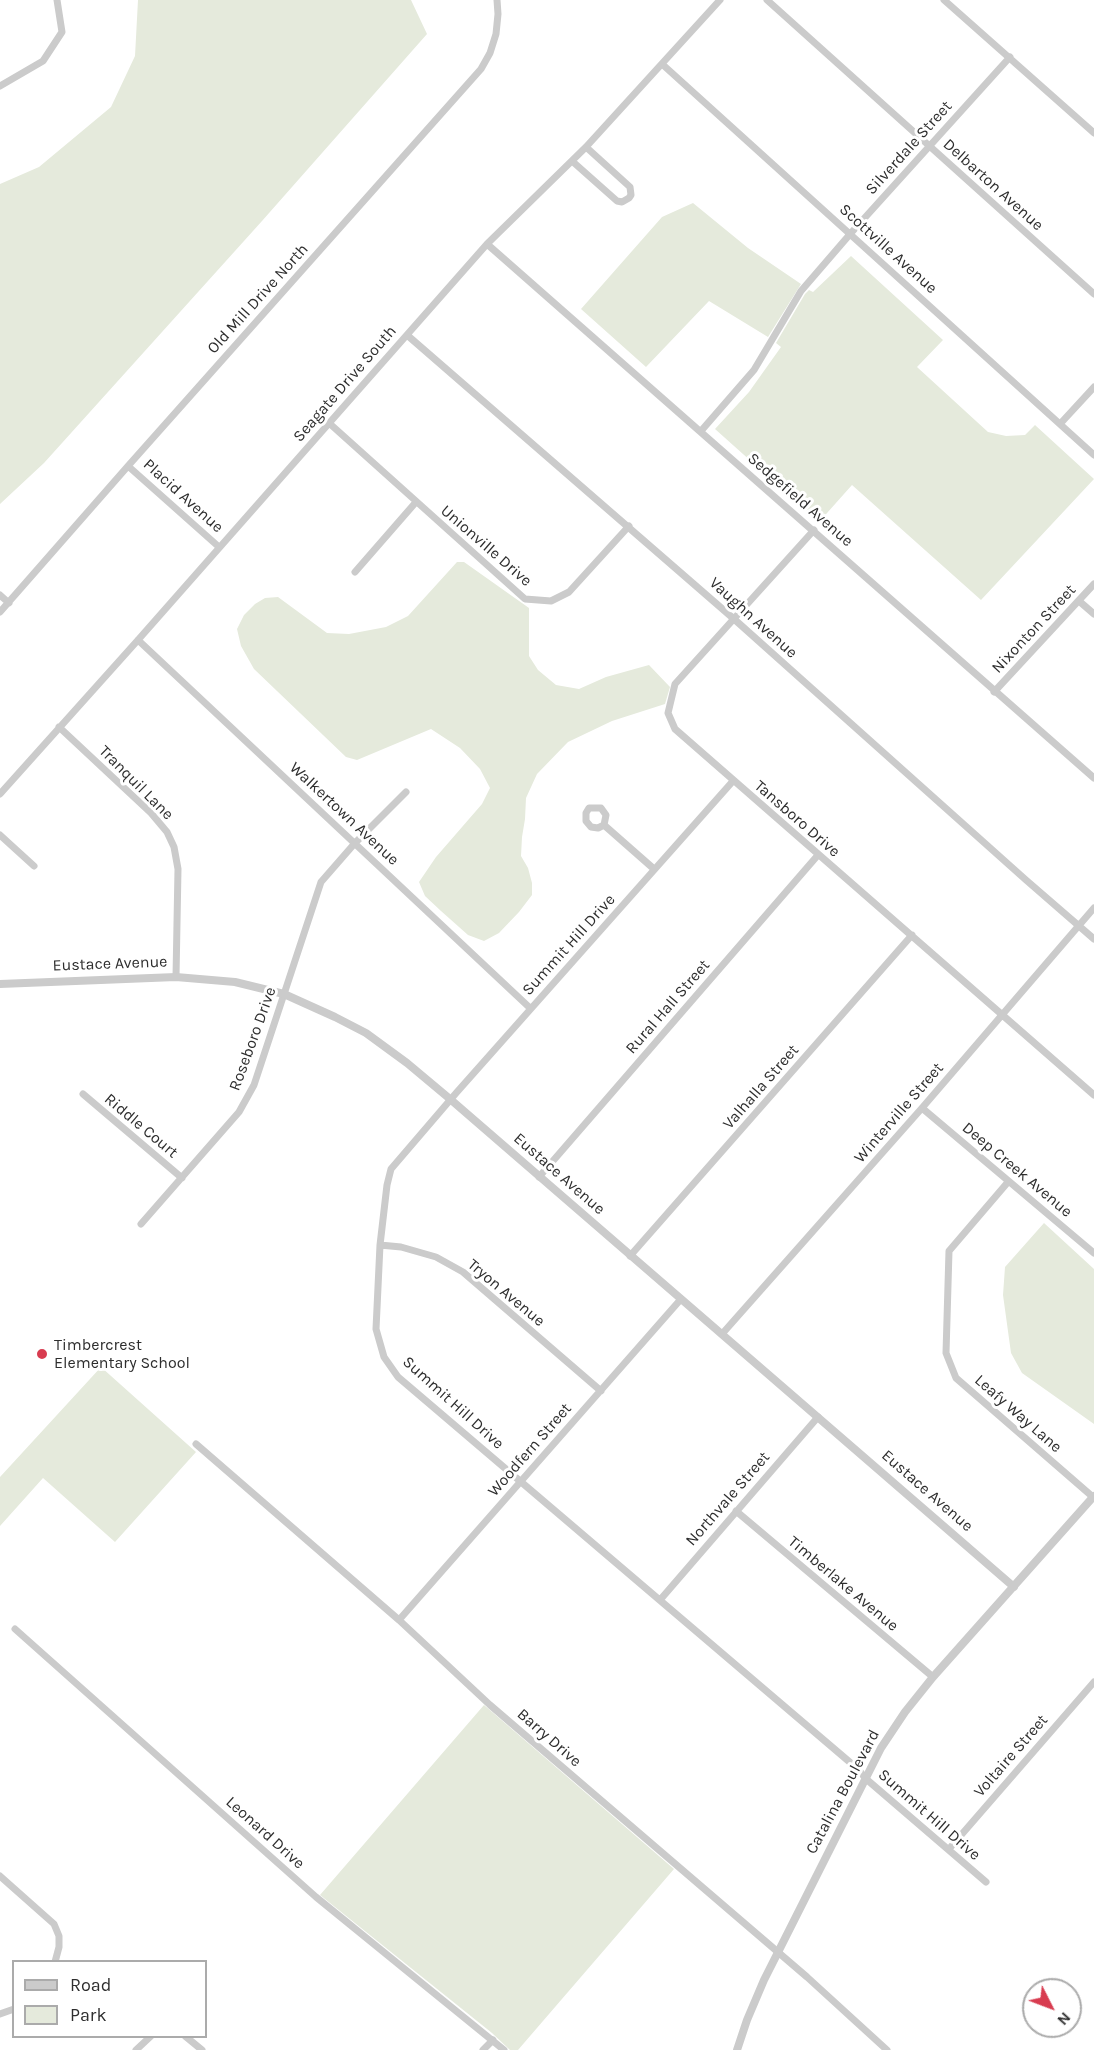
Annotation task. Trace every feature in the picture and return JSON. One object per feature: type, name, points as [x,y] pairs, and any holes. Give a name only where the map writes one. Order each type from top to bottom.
[{"type":"street","points":[[0,86],[43,61],[62,32],[57,0]]},
{"type":"street","name":"Old Mill Drive North","points":[[0,612],[481,69],[490,53],[496,34],[497,0]]},
{"type":"street","name":"Seagate Drive South","points":[[0,794],[487,244],[586,147],[720,0]]},
{"type":"street","name":"Delbarton Avenue","points":[[767,0],[1094,294]]},
{"type":"street","points":[[947,1],[1094,133]]},
{"type":"street","name":"Silverdale Street","points":[[701,431],[754,370],[801,291],[850,233],[1010,57]]},
{"type":"street","name":"Scottville Avenue","points":[[662,63],[1094,455]]},
{"type":"street","points":[[572,161],[617,201],[622,202],[629,198],[630,187],[586,147]]},
{"type":"street","name":"Sedgefield Avenue","points":[[487,244],[1094,778]]},
{"type":"street","name":"Vaughn Avenue","points":[[407,335],[629,526],[1094,939]]},
{"type":"street","points":[[1060,424],[1094,387]]},
{"type":"street","name":"Unionville Drive","points":[[329,423],[525,599],[551,601],[569,592],[629,526]]},
{"type":"street","name":"Placid Avenue","points":[[128,466],[219,547]]},
{"type":"street","points":[[355,572],[416,502]]},
{"type":"street","name":"Tansboro Drive","points":[[814,530],[675,684],[668,713],[675,729],[1094,1095]]},
{"type":"street","name":"Nixonton Street","points":[[994,692],[1094,584]]},
{"type":"street","points":[[0,595],[9,603]]},
{"type":"street","points":[[1079,600],[1094,614]]},
{"type":"street","name":"Walkertown Avenue","points":[[138,640],[530,1008]]},
{"type":"street","name":"Tranquil Lane","points":[[58,727],[151,813],[167,832],[174,847],[178,869],[176,977]]},
{"type":"street","name":"Summit Hill Drive","points":[[733,781],[530,1008],[391,1169],[380,1245],[376,1329],[384,1357],[398,1377],[859,1770],[865,1778],[986,1882]]},
{"type":"street","name":"Roseboro Drive","points":[[141,1224],[239,1112],[254,1085],[321,882],[406,792]]},
{"type":"street","points":[[604,825],[654,868]]},
{"type":"street","points":[[0,835],[34,866]]},
{"type":"street","name":"Rural Hall Street","points":[[539,1177],[818,855]]},
{"type":"street","name":"Winterville Street","points":[[722,1334],[922,1108],[1094,908]]},
{"type":"street","name":"Valhalla Street","points":[[630,1256],[912,935]]},
{"type":"street","name":"Eustace Avenue","points":[[0,984],[176,977],[235,982],[284,994],[366,1033],[450,1099],[1014,1587]]},
{"type":"street","name":"Riddle Court","points":[[83,1094],[182,1178]]},
{"type":"street","name":"Deep Creek Avenue","points":[[922,1108],[1094,1253]]},
{"type":"street","name":"Leafy Way Lane","points":[[1008,1182],[949,1251],[946,1353],[956,1378],[1094,1497]]},
{"type":"street","name":"Tryon Avenue","points":[[380,1245],[401,1247],[436,1257],[463,1272],[601,1390]]},
{"type":"street","name":"Woodfern Street","points":[[399,1620],[681,1299]]},
{"type":"street","name":"Northvale Street","points":[[660,1600],[818,1417]]},
{"type":"street","name":"Barry Drive","points":[[196,1444],[399,1620],[490,1705],[887,2050]]},
{"type":"street","name":"Catalina Boulevard","points":[[737,2050],[747,2020],[777,1953],[880,1748],[933,1677],[1094,1497]]},
{"type":"street","name":"Timberlake Avenue","points":[[736,1511],[933,1677]]},
{"type":"street","name":"Leonard Drive","points":[[15,1629],[316,1897],[504,2050]]},
{"type":"street","name":"Voltaire Street","points":[[949,1849],[1094,1682]]},
{"type":"street","points":[[0,1876],[54,1924],[59,1947],[56,1960]]},
{"type":"street","points":[[136,2050],[150,2038]]},
{"type":"street","points":[[186,2038],[202,2050]]},
{"type":"street","points":[[483,2050],[493,2040]]},
{"type":"green space","points":[[138,0],[411,0],[427,34],[44,463],[0,504],[0,184],[39,167],[111,107],[135,56]]},
{"type":"green space","points":[[693,203],[748,248],[801,284],[768,337],[709,301],[646,367],[581,309],[662,217]]},
{"type":"green space","points":[[851,256],[943,340],[917,367],[988,432],[1006,436],[1025,435],[1035,425],[1094,479],[981,600],[852,485],[819,522],[715,429],[749,392],[781,347],[776,343],[805,294],[809,290],[813,292]]},
{"type":"green space","points":[[457,562],[464,562],[529,608],[529,656],[538,670],[556,685],[579,689],[606,677],[649,665],[670,687],[665,704],[612,721],[568,742],[537,774],[526,798],[521,856],[528,868],[532,895],[499,933],[484,941],[468,935],[441,911],[425,896],[419,882],[436,857],[482,804],[490,788],[480,769],[460,748],[431,729],[357,760],[346,757],[254,669],[241,646],[237,629],[244,615],[255,604],[265,598],[278,597],[327,633],[349,634],[386,627],[408,616]]},
{"type":"green space","points":[[1044,1223],[1094,1269],[1094,1424],[1022,1373],[1011,1353],[1003,1295],[1005,1267]]},
{"type":"green space","points":[[101,1367],[196,1452],[115,1542],[43,1478],[0,1526],[0,1477]]},
{"type":"green space","points":[[484,1705],[674,1869],[518,2050],[510,2050],[320,1895]]},
{"type":"place","name":"Timbercrest Elementary School","points":[[42,1354]]}]
